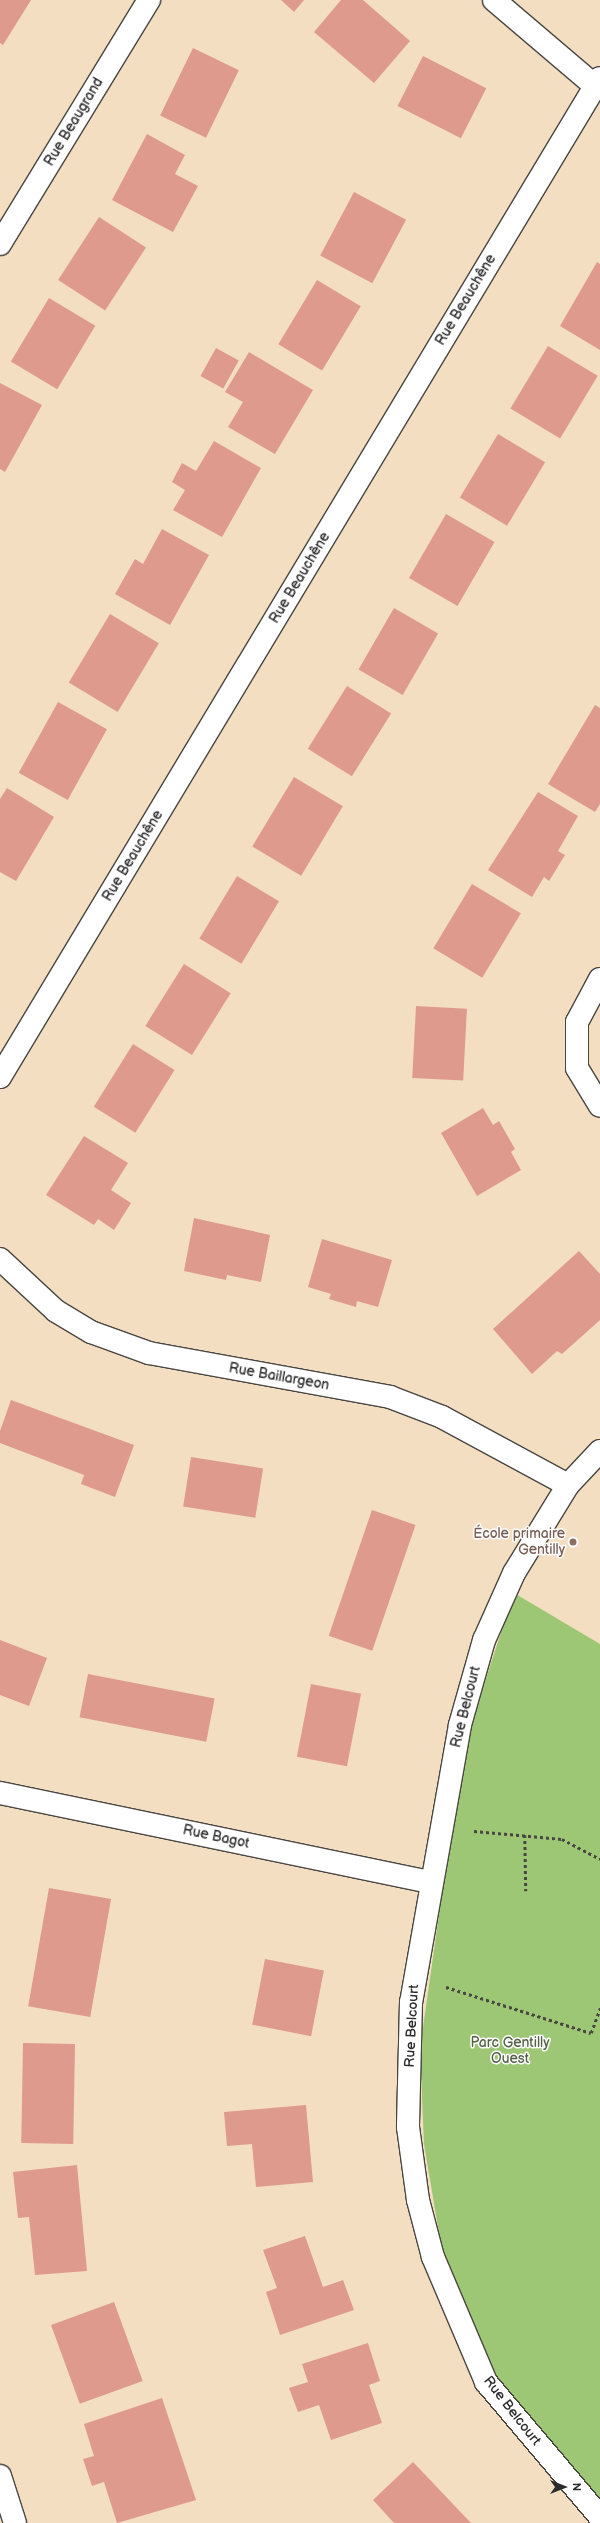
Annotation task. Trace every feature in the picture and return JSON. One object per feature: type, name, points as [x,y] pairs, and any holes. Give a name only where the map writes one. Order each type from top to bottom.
[{"type":"street","name":"Rue Beaugrand","points":[[0,244],[149,0]]},
{"type":"street","points":[[494,0],[597,82]]},
{"type":"street","name":"Rue Beauchêne","points":[[0,1077],[597,82]]},
{"type":"street","points":[[600,979],[577,1022],[577,1068],[600,1106]]},
{"type":"street","name":"Rue Baillargeon","points":[[0,1259],[56,1311],[91,1332],[149,1353],[390,1397],[442,1417],[568,1485]]},
{"type":"street","name":"Rue Belcourt","points":[[600,1451],[568,1485],[514,1573],[484,1640],[460,1725],[431,1882],[411,2002],[408,2128],[418,2200],[433,2257],[486,2382],[600,2517]]},
{"type":"street","name":"Rue Bagot","points":[[0,1793],[431,1882]]},
{"type":"street","points":[[0,2476],[15,2523]]},
{"type":"path","points":[[441,1828],[562,1839],[600,1859]]},
{"type":"path","points":[[525,1836],[526,1891]]},
{"type":"path","points":[[476,1996],[592,2033],[600,2008]]},
{"type":"green space","name":"Parc Gentilly Ouest","points":[[514,1593],[600,1644],[600,2510],[492,2379],[443,2257],[424,2144],[420,2049],[452,1823],[472,1721]]},
{"type":"building","points":[[0,0],[31,0],[3,45],[0,43]]},
{"type":"building","points":[[281,0],[304,0],[294,12]]},
{"type":"building","points":[[341,0],[363,0],[410,41],[374,83],[314,32]]},
{"type":"building","points":[[193,48],[239,70],[206,138],[160,115]]},
{"type":"building","points":[[423,56],[486,88],[461,138],[398,106]]},
{"type":"building","points":[[147,134],[185,155],[175,174],[198,186],[173,232],[112,200]]},
{"type":"building","points":[[354,192],[406,220],[372,283],[320,256]]},
{"type":"building","points":[[99,217],[146,247],[105,310],[58,280]]},
{"type":"building","points":[[597,262],[600,264],[600,350],[560,326]]},
{"type":"building","points":[[317,280],[361,306],[322,371],[278,344]]},
{"type":"building","points":[[49,298],[95,326],[57,389],[11,361]]},
{"type":"building","points":[[548,346],[598,376],[560,438],[510,409]]},
{"type":"building","points":[[216,348],[239,361],[223,389],[200,376]]},
{"type":"building","points":[[249,352],[313,390],[275,454],[228,427],[243,402],[225,392]]},
{"type":"building","points":[[0,383],[42,405],[5,472],[0,469]]},
{"type":"building","points":[[498,434],[545,462],[507,526],[460,497]]},
{"type":"building","points":[[214,441],[261,468],[222,537],[173,510],[185,490],[172,482],[182,463],[196,471]]},
{"type":"building","points":[[446,514],[494,542],[457,606],[409,578]]},
{"type":"building","points":[[162,529],[209,555],[170,625],[115,594],[135,559],[143,564]]},
{"type":"building","points":[[394,608],[438,634],[403,695],[358,669]]},
{"type":"building","points":[[110,614],[159,643],[118,712],[69,683]]},
{"type":"building","points":[[347,686],[391,714],[352,776],[308,749]]},
{"type":"building","points":[[58,702],[107,729],[68,800],[19,773]]},
{"type":"building","points":[[595,705],[600,708],[600,804],[595,812],[548,784]]},
{"type":"building","points":[[294,777],[343,806],[301,876],[252,846]]},
{"type":"building","points":[[7,788],[54,817],[16,881],[0,872],[0,799]]},
{"type":"building","points":[[538,792],[578,816],[558,851],[565,855],[549,881],[544,877],[532,897],[488,870]]},
{"type":"building","points":[[237,876],[279,901],[241,964],[199,939]]},
{"type":"building","points":[[472,884],[521,913],[482,978],[433,948]]},
{"type":"building","points":[[184,964],[231,993],[192,1055],[145,1026]]},
{"type":"building","points":[[416,1006],[467,1009],[463,1081],[412,1078]]},
{"type":"building","points":[[133,1044],[175,1070],[135,1133],[94,1107]]},
{"type":"building","points":[[483,1108],[493,1125],[499,1121],[515,1149],[511,1152],[521,1170],[477,1196],[441,1133]]},
{"type":"building","points":[[84,1136],[128,1163],[111,1190],[131,1203],[114,1230],[98,1219],[94,1225],[46,1195]]},
{"type":"building","points":[[194,1218],[270,1235],[261,1282],[227,1275],[226,1280],[184,1271]]},
{"type":"building","points":[[322,1239],[392,1260],[378,1307],[357,1301],[356,1307],[329,1299],[331,1294],[308,1287]]},
{"type":"building","points":[[579,1251],[600,1274],[600,1320],[562,1354],[557,1351],[532,1374],[493,1329]]},
{"type":"building","points":[[11,1400],[134,1445],[115,1497],[81,1484],[84,1475],[0,1443],[0,1431]]},
{"type":"building","points":[[191,1457],[263,1468],[255,1518],[183,1506]]},
{"type":"building","points":[[372,1510],[415,1525],[372,1651],[329,1636]]},
{"type":"building","points":[[0,1640],[47,1658],[29,1706],[0,1695]]},
{"type":"building","points":[[88,1674],[215,1699],[206,1742],[80,1717]]},
{"type":"building","points":[[311,1684],[361,1694],[347,1766],[297,1757]]},
{"type":"building","points":[[49,1888],[111,1899],[90,2017],[28,2006]]},
{"type":"building","points":[[265,1959],[324,1970],[311,2036],[252,2025]]},
{"type":"building","points":[[23,2043],[75,2044],[73,2144],[21,2143]]},
{"type":"building","points":[[306,2105],[313,2182],[256,2187],[252,2144],[227,2146],[224,2112]]},
{"type":"building","points":[[77,2165],[87,2271],[35,2275],[29,2217],[18,2218],[13,2172]]},
{"type":"building","points":[[305,2236],[323,2287],[343,2280],[354,2310],[280,2335],[266,2292],[277,2288],[263,2250]]},
{"type":"building","points":[[114,2302],[143,2381],[80,2404],[51,2325]]},
{"type":"building","points":[[368,2343],[380,2381],[369,2385],[382,2423],[331,2440],[319,2405],[298,2412],[289,2388],[308,2382],[302,2364]]},
{"type":"building","points":[[162,2398],[196,2500],[117,2523],[104,2482],[92,2486],[83,2459],[94,2456],[84,2424]]},
{"type":"building","points":[[413,2462],[471,2523],[394,2523],[373,2500]]},
{"type":"place","name":"École primaire Gentilly","points":[[573,1542]]}]
